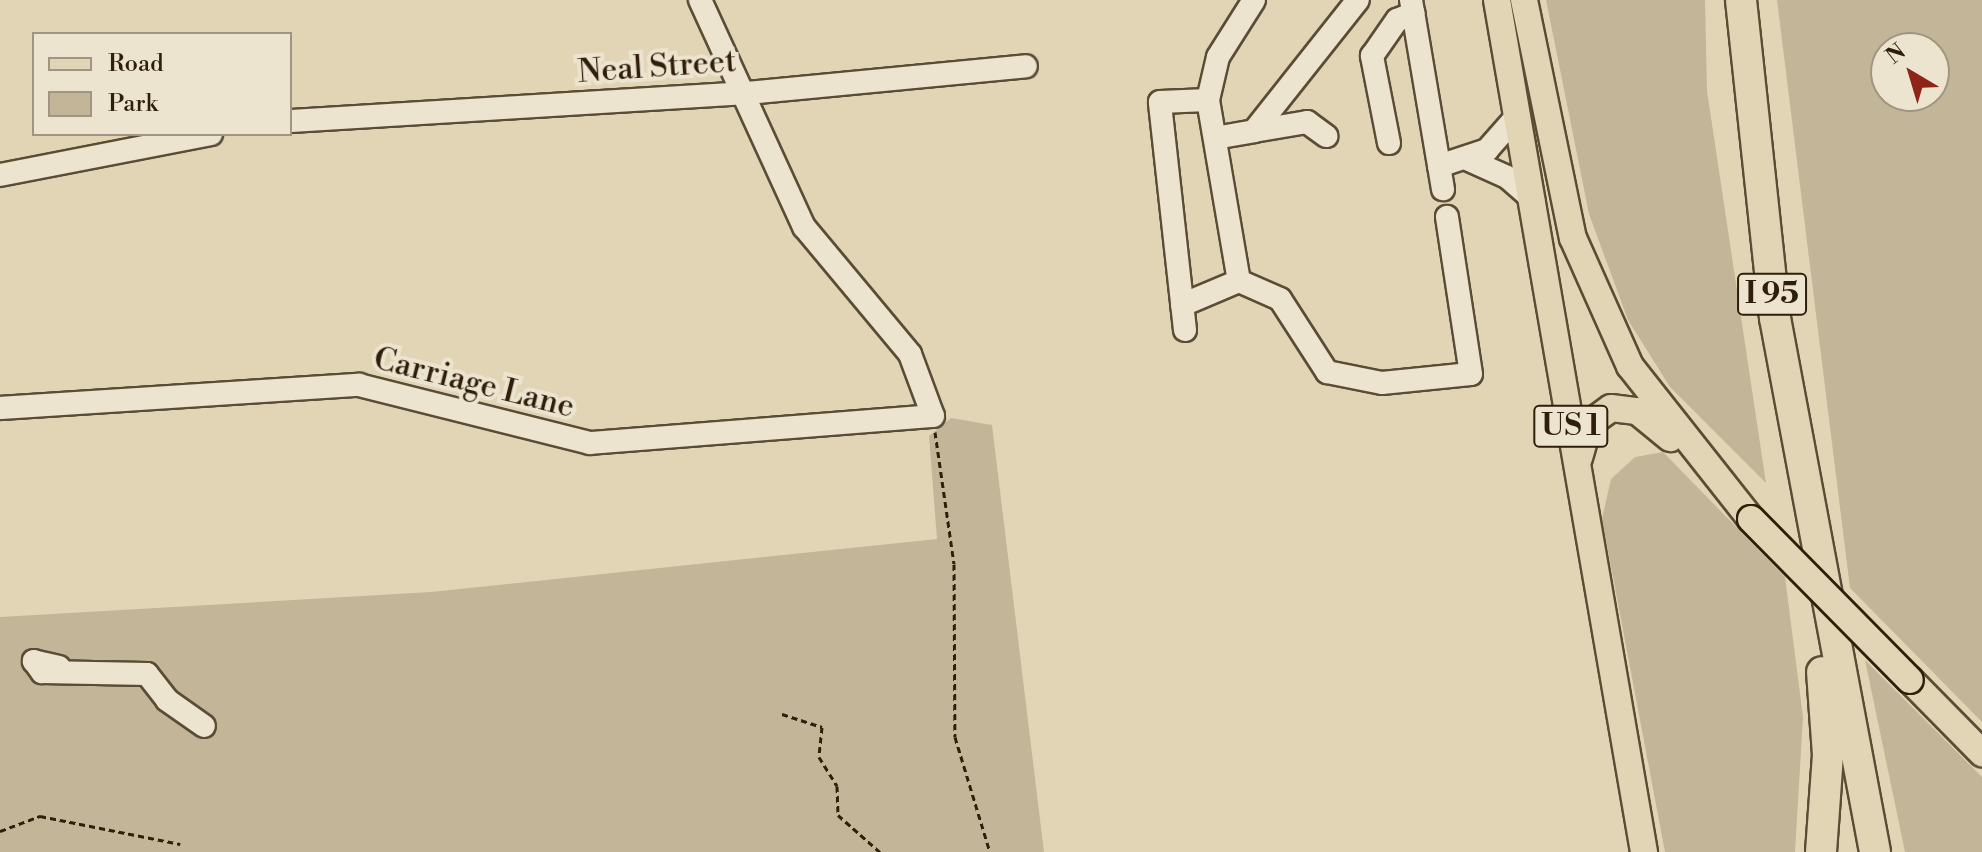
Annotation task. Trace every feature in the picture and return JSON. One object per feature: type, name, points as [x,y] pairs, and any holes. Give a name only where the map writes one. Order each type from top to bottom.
[{"type":"highway","name":"I 95","points":[[1741,0],[1775,318],[1875,852]]},
{"type":"highway","points":[[1821,852],[1824,586]]},
{"type":"main road","name":"US 1","points":[[1497,0],[1644,852]]},
{"type":"main road","name":"US 1","points":[[1524,0],[1573,238],[1630,366],[1714,478],[1751,519],[1982,753]]},
{"type":"main road","points":[[1579,472],[1589,424],[1621,407],[1648,418],[1714,478]]},
{"type":"street","points":[[700,0],[748,93],[804,227],[910,354],[933,416]]},
{"type":"street","points":[[1239,281],[1208,100],[1218,57],[1254,0]]},
{"type":"street","points":[[1254,131],[1358,0]]},
{"type":"street","points":[[1389,143],[1372,56],[1397,20],[1412,7]]},
{"type":"street","points":[[1412,7],[1443,189]]},
{"type":"street","name":"Neal Street","points":[[292,121],[748,93],[1026,66]]},
{"type":"street","points":[[1185,330],[1160,102],[1208,100]]},
{"type":"street","points":[[1439,166],[1469,160],[1517,116]]},
{"type":"street","points":[[1215,138],[1307,122],[1326,136]]},
{"type":"street","points":[[0,175],[201,136]]},
{"type":"street","points":[[1469,160],[1507,177],[1533,200]]},
{"type":"street","points":[[1182,305],[1239,281],[1280,299],[1327,372],[1382,383],[1471,374],[1447,217]]},
{"type":"street","name":"Carriage Lane","points":[[0,408],[348,385],[590,443],[933,416]]},
{"type":"street","points":[[59,667],[147,674],[167,700],[204,726]]},
{"type":"path","points":[[933,416],[954,564],[955,737],[990,852]]},
{"type":"path","points":[[782,714],[822,727],[819,757],[837,786],[838,815],[880,852]]},
{"type":"path","points":[[0,831],[40,816],[180,844]]},
{"type":"green space","points":[[1546,0],[1705,0],[1707,91],[1766,483],[1670,387],[1628,320],[1589,214]]},
{"type":"green space","points":[[1777,0],[1982,0],[1982,722],[1850,588]]},
{"type":"green space","points":[[951,418],[992,425],[1044,852],[0,852],[0,617],[431,592],[937,539],[929,436]]},
{"type":"green space","points":[[1663,452],[1785,577],[1803,717],[1795,852],[1665,852],[1602,519],[1611,479],[1635,457]]},
{"type":"green space","points":[[1865,660],[1982,777],[1982,852],[1905,852]]}]
